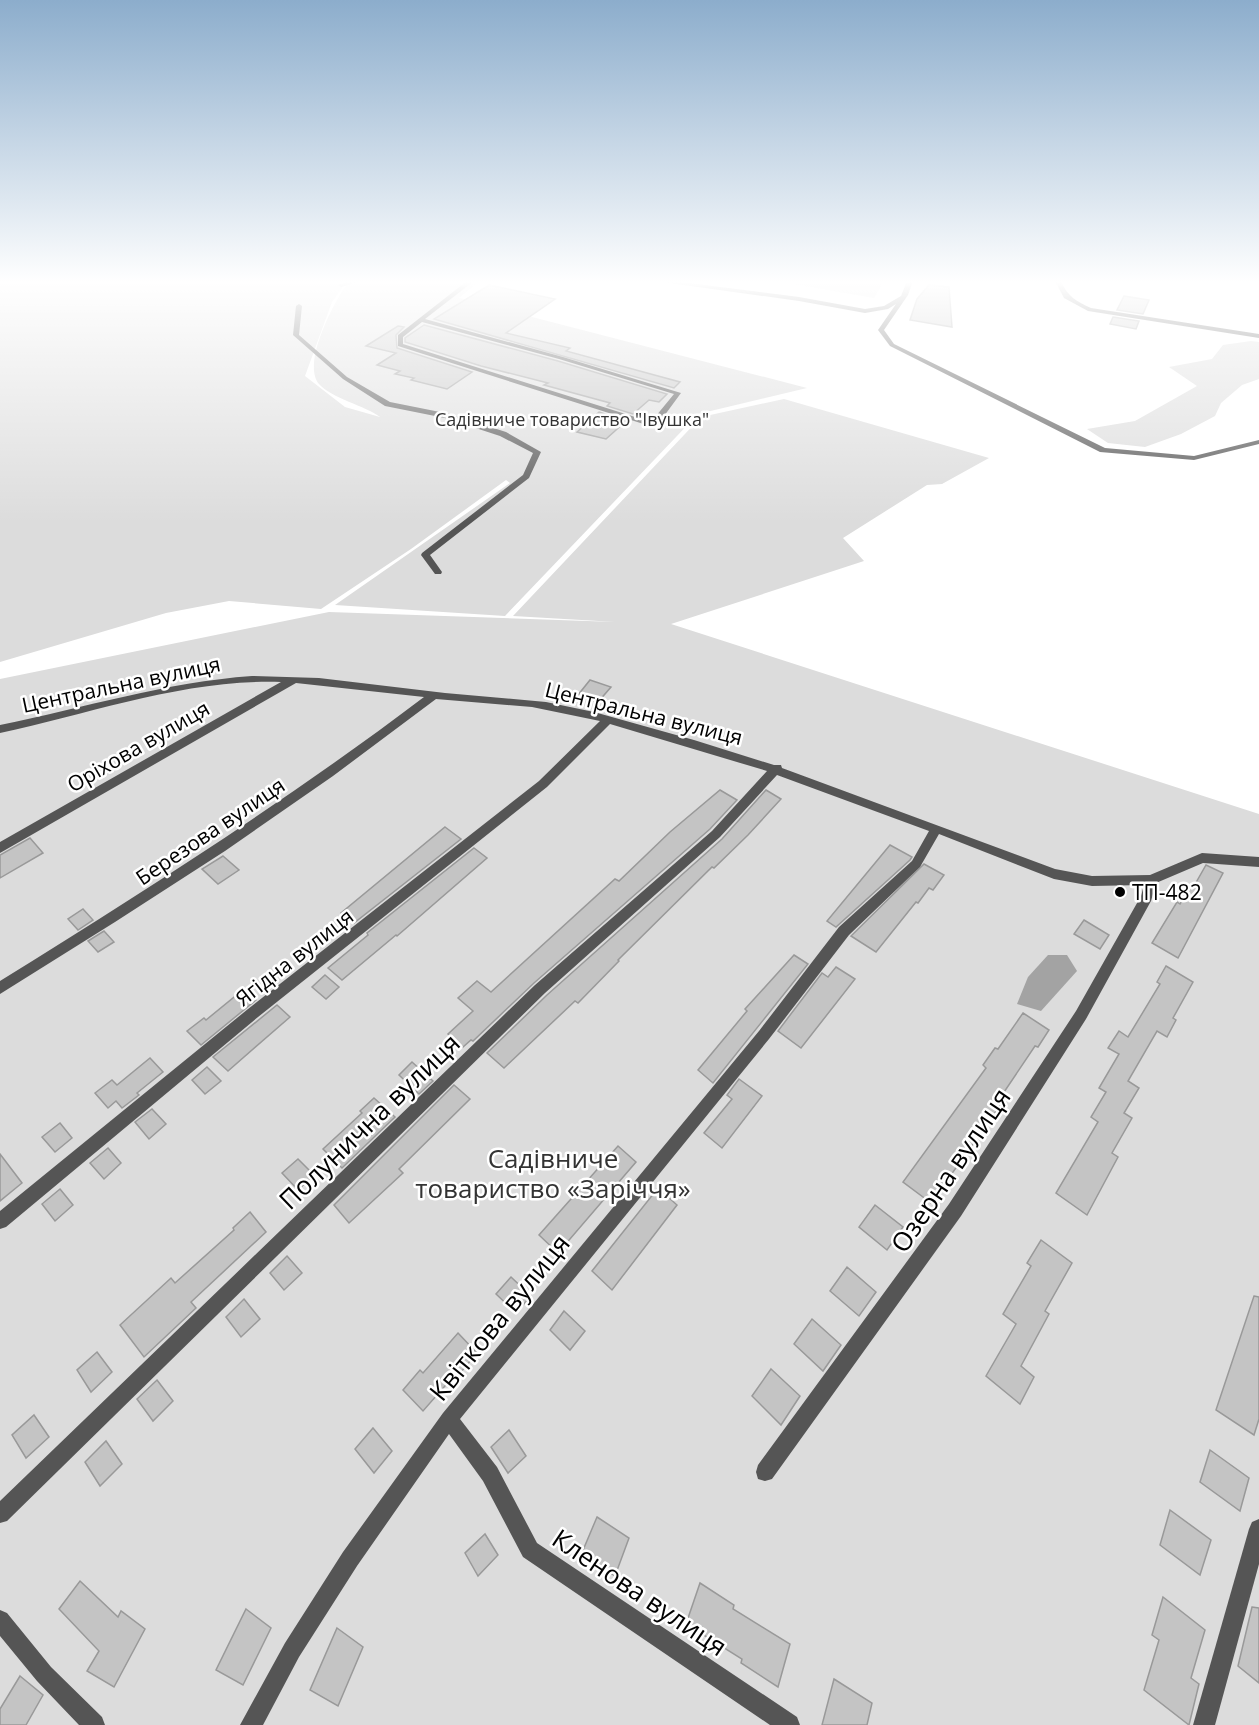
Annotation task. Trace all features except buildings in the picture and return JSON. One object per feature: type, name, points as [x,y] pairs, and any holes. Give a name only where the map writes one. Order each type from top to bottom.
[{"type":"street","points":[[326,362],[345,378],[388,404],[447,416],[503,434],[537,453],[526,477],[425,555],[438,572]]},
{"type":"street","points":[[452,362],[653,425],[678,393],[573,362]]},
{"type":"street","points":[[925,362],[1102,450],[1194,458],[1259,442]]},
{"type":"street","name":"Центральна вулиця","points":[[0,729],[195,684],[250,679],[296,679],[544,705],[608,720],[777,768],[1054,874],[1092,881],[1151,880],[1202,858],[1259,862]]},
{"type":"street","name":"Оріхова вулиця","points":[[0,848],[296,679]]},
{"type":"street","name":"Березова вулиця","points":[[0,988],[178,877],[378,739],[434,695]]},
{"type":"street","name":"Ягідна вулиця","points":[[0,1221],[253,1013],[543,784],[608,720]]},
{"type":"street","name":"Полунична вулиця","points":[[0,1514],[540,989],[716,834],[777,768]]},
{"type":"street","name":"Квіткова вулиця","points":[[251,1725],[292,1650],[350,1558],[449,1419],[764,1035],[844,931],[916,864],[936,829]]},
{"type":"street","name":"Озерна вулиця","points":[[765,1472],[955,1210],[1081,1015],[1147,897],[1151,880]]},
{"type":"street","name":"Кленова вулиця","points":[[449,1419],[490,1474],[530,1550],[789,1725]]},
{"type":"street","points":[[1204,1725],[1259,1529]]},
{"type":"street","points":[[0,1620],[44,1674],[94,1725]]},
{"type":"green space","name":"Садівниче товариство \"Івушка\"","points":[[0,362],[310,362],[305,376],[345,407],[380,417],[324,389],[315,374],[314,362],[705,362],[807,388],[698,414],[505,616],[335,605],[510,483],[506,480],[411,549],[321,609],[229,601],[166,613],[0,662]]},
{"type":"green space","points":[[1199,362],[1259,362],[1259,379],[1242,385],[1221,403],[1215,416],[1181,434],[1145,447],[1108,443],[1087,429],[1135,421],[1197,386],[1169,367]]},
{"type":"green space","name":"Садівниче товариство «Заріччя»","points":[[784,399],[989,458],[942,484],[927,485],[843,538],[864,561],[671,624],[1259,814],[1259,1725],[0,1725],[0,679],[329,612],[616,622],[513,616],[701,417]]},
{"type":"shaded area","points":[[1048,955],[1067,955],[1077,971],[1041,1011],[1017,1004],[1028,977]]},
{"type":"place","name":"ТП-482","points":[[1120,892]]}]
